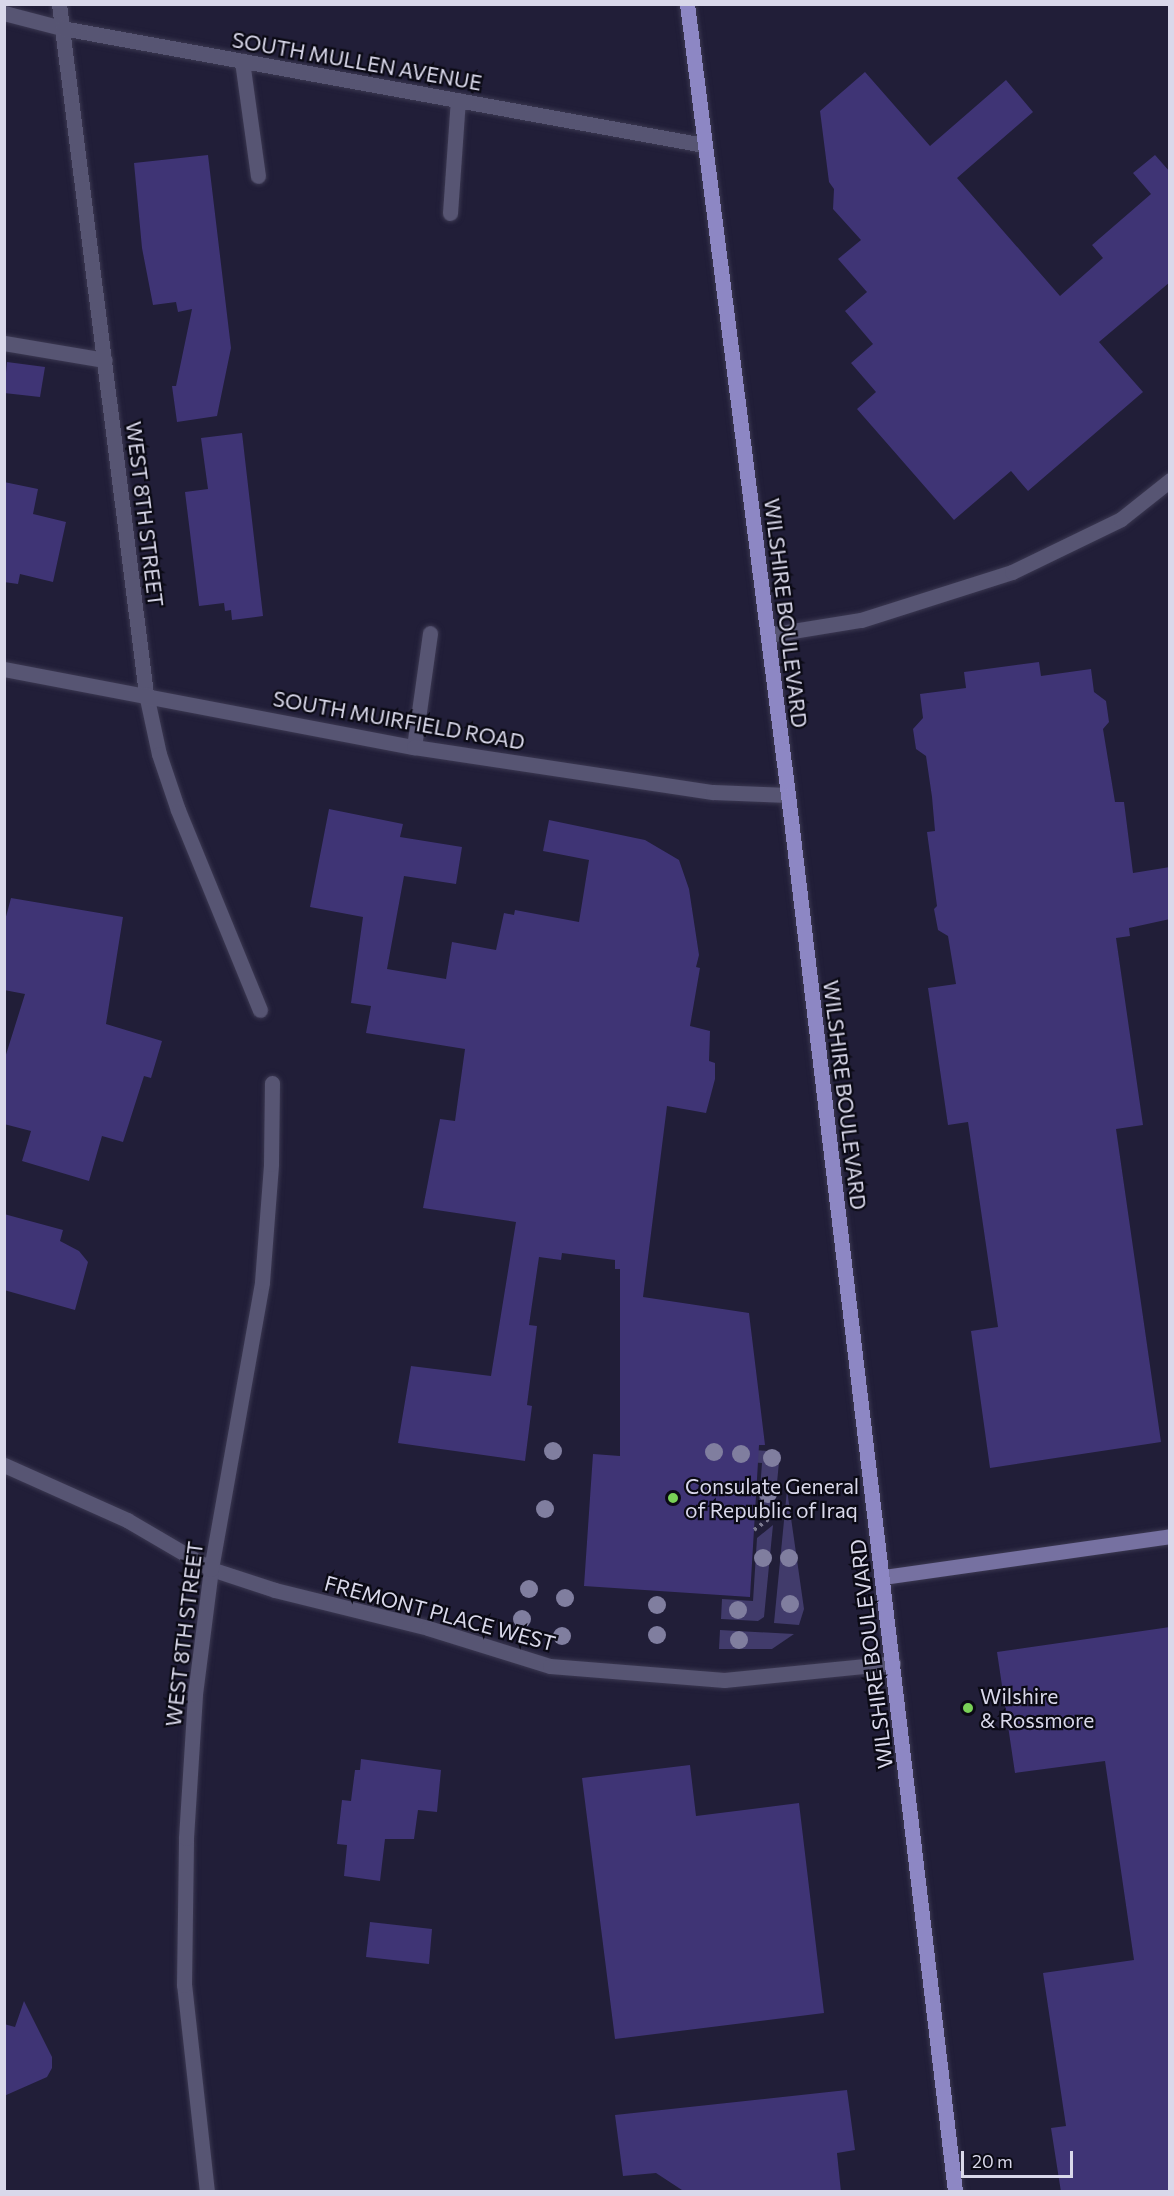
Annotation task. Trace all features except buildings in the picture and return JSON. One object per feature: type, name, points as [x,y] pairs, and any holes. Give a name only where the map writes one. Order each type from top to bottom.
[{"type":"main road","name":"WILSHIRE BOULEVARD","points":[[687,4],[788,795],[955,2192]]},
{"type":"main road","points":[[883,1577],[1170,1536]]},
{"type":"street","name":"WEST 8TH STREET","points":[[60,4],[146,694],[159,754],[178,810],[260,1010]]},
{"type":"street","name":"SOUTH MULLEN AVENUE","points":[[4,13],[63,28],[704,145]]},
{"type":"street","points":[[242,61],[258,176]]},
{"type":"street","points":[[450,213],[458,100]]},
{"type":"street","points":[[4,343],[105,360]]},
{"type":"street","points":[[768,636],[861,620],[1012,572],[1121,519],[1170,480]]},
{"type":"street","points":[[414,747],[430,633]]},
{"type":"street","name":"SOUTH MUIRFIELD ROAD","points":[[4,669],[146,694],[414,747],[713,792],[788,795]]},
{"type":"street","name":"WEST 8TH STREET","points":[[207,2192],[184,1985],[189,1792],[195,1694],[211,1569],[261,1282],[271,1164],[272,1083]]},
{"type":"street","name":"FREMONT PLACE WEST","points":[[4,1465],[127,1520],[211,1569],[275,1590],[428,1628],[550,1666],[724,1680],[893,1663]]},
{"type":"path","points":[[754,1530],[781,1510]]},
{"type":"shaded area","points":[[703,1446],[780,1452],[775,1503],[758,1517],[762,1463],[701,1459]]},
{"type":"shaded area","points":[[787,1490],[804,1609],[799,1625],[774,1623]]},
{"type":"shaded area","points":[[773,1525],[764,1617],[758,1621],[721,1619],[722,1599],[753,1601],[757,1538]]},
{"type":"shaded area","points":[[720,1630],[794,1634],[772,1649],[719,1649]]},
{"type":"place","name":"Consulate General of Republic of Iraq","points":[[673,1498]]},
{"type":"place","name":"Wilshire & Rossmore","points":[[968,1708]]}]
